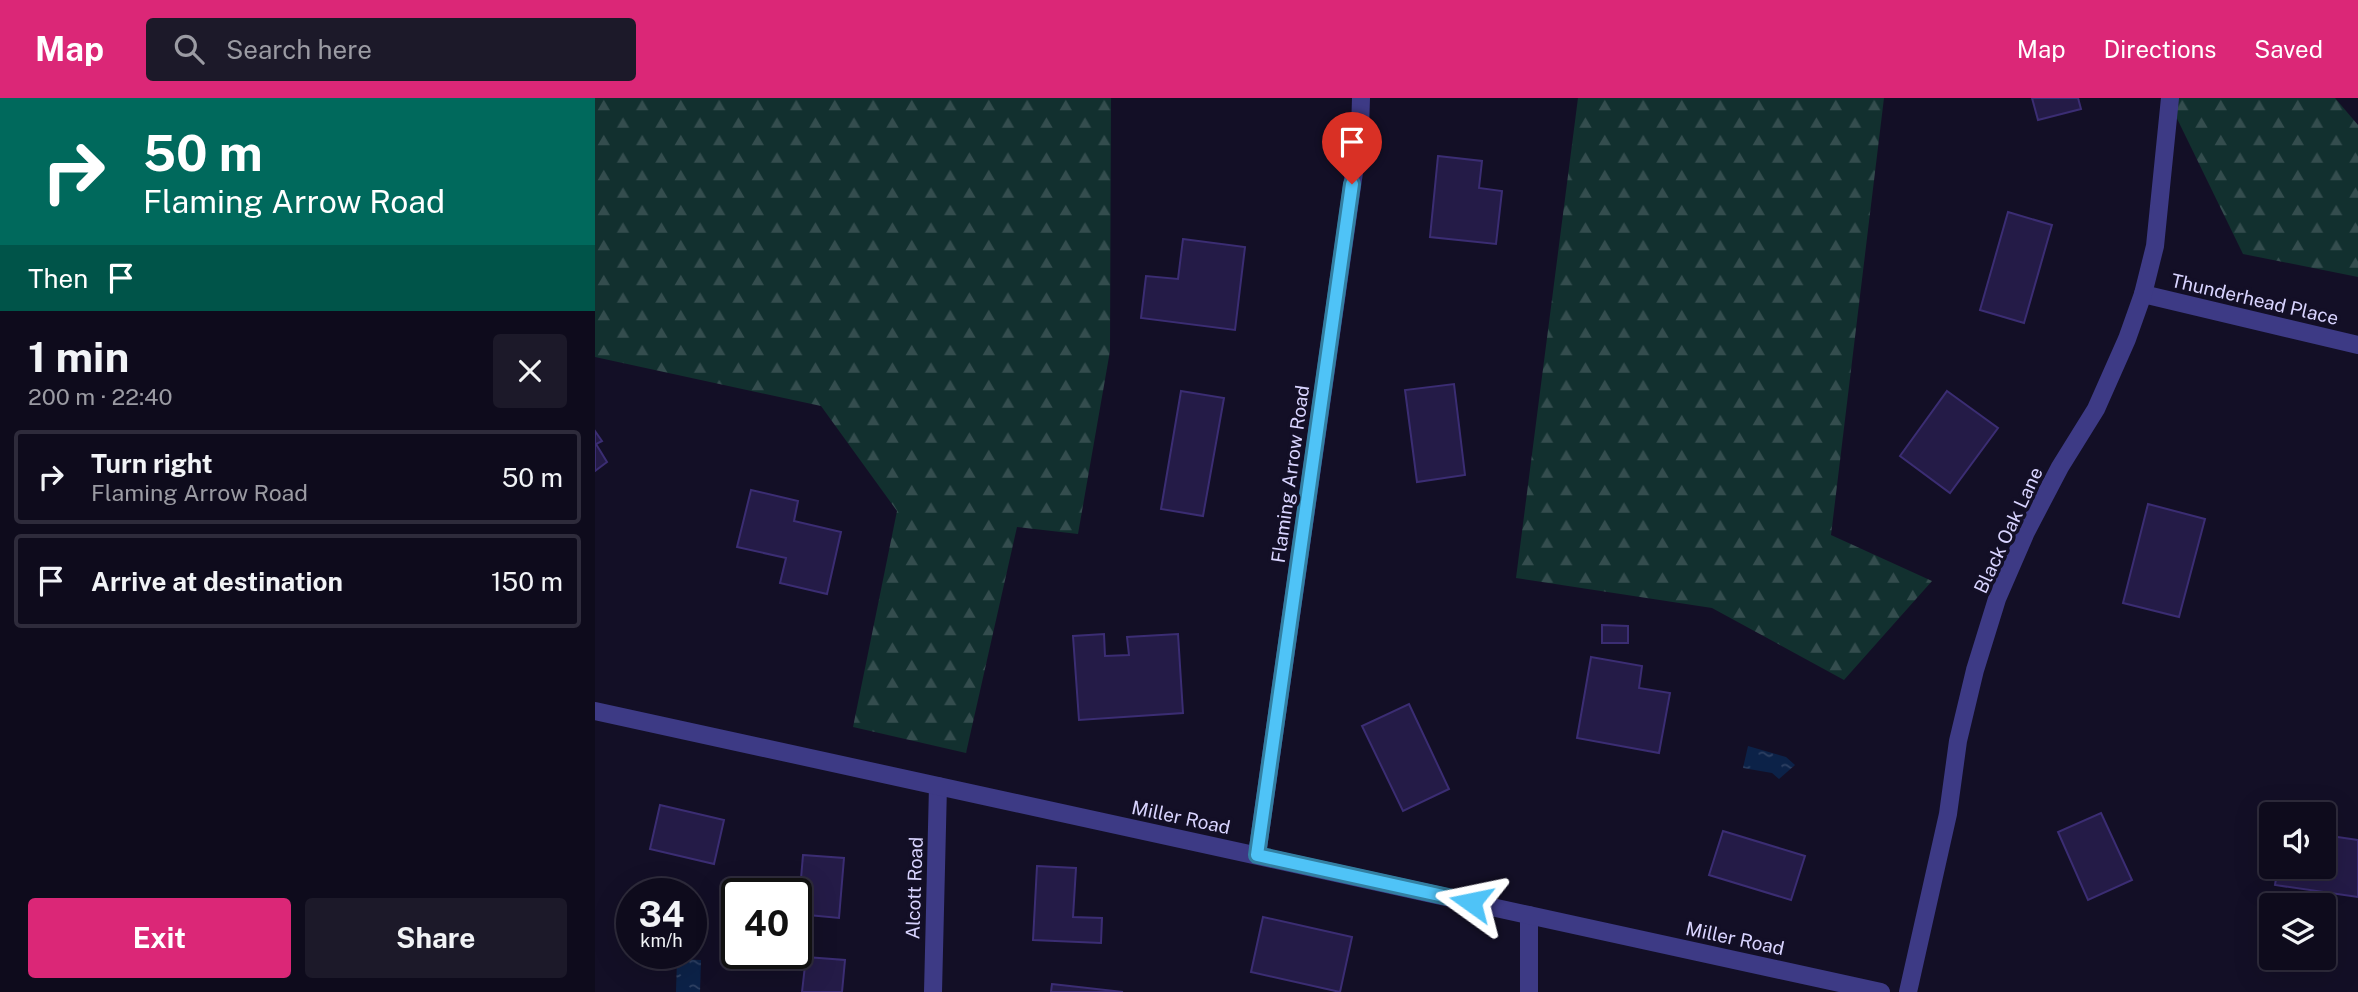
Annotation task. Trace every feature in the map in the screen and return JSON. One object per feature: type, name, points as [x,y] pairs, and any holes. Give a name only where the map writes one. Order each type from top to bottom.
[{"type":"street","name":"Flaming Arrow Road","points":[[1257,855],[1360,130],[1361,98]]},
{"type":"street","name":"Black Oak Lane","points":[[1908,992],[1948,814],[1958,741],[1975,670],[1997,599],[2026,532],[2060,467],[2096,408],[2127,339],[2143,294],[2155,246],[2170,98]]},
{"type":"street","name":"Thunderhead Place","points":[[2143,294],[2358,345]]},
{"type":"street","name":"Miller Road","points":[[595,711],[1881,992]]},
{"type":"street","name":"Alcott Road","points":[[933,992],[938,786]]},
{"type":"street","points":[[1529,915],[1529,992]]},
{"type":"green space","points":[[595,98],[1111,98],[1110,351],[1078,534],[1017,527],[966,753],[853,727],[897,511],[821,406],[595,357]]},
{"type":"green space","points":[[1578,98],[1884,98],[1831,535],[1932,581],[1844,680],[1712,608],[1516,578]]},
{"type":"green space","points":[[2167,98],[2335,98],[2358,125],[2358,277],[2243,254]]},
{"type":"water","points":[[1748,746],[1786,757],[1795,765],[1779,779],[1772,773],[1743,768]]},
{"type":"water","points":[[677,969],[701,969],[700,992],[676,992]]},
{"type":"building","points":[[2032,98],[2078,98],[2081,109],[2038,120]]},
{"type":"building","points":[[1438,156],[1482,161],[1479,188],[1502,191],[1496,244],[1430,237]]},
{"type":"building","points":[[2008,212],[2052,225],[2024,323],[1980,310]]},
{"type":"building","points":[[1183,239],[1245,247],[1235,330],[1141,318],[1146,276],[1178,279]]},
{"type":"building","points":[[1454,384],[1465,475],[1417,482],[1405,390]]},
{"type":"building","points":[[1181,391],[1224,398],[1203,516],[1161,509]]},
{"type":"building","points":[[1947,391],[1998,428],[1950,493],[1900,456]]},
{"type":"building","points":[[595,431],[602,441],[596,444],[607,462],[595,471]]},
{"type":"building","points":[[751,490],[798,501],[794,521],[841,532],[827,594],[780,583],[786,558],[737,547]]},
{"type":"building","points":[[2148,504],[2205,519],[2179,617],[2123,603]]},
{"type":"building","points":[[1602,625],[1628,626],[1628,643],[1602,643]]},
{"type":"building","points":[[1104,634],[1105,656],[1129,655],[1127,637],[1178,634],[1183,713],[1079,720],[1073,636]]},
{"type":"building","points":[[1591,657],[1642,666],[1639,688],[1670,693],[1659,753],[1577,738]]},
{"type":"building","points":[[1409,704],[1449,789],[1403,811],[1362,726]]},
{"type":"building","points":[[660,805],[724,820],[714,864],[650,849]]},
{"type":"building","points":[[2101,813],[2132,880],[2088,900],[2058,832]]},
{"type":"building","points":[[1723,831],[1805,856],[1791,900],[1709,875]]},
{"type":"building","points":[[2336,837],[2358,840],[2358,897],[2275,885],[2276,879],[2336,879]]},
{"type":"building","points":[[803,855],[844,858],[839,918],[812,915],[812,878],[801,878]]},
{"type":"building","points":[[1037,866],[1076,868],[1073,917],[1102,918],[1101,943],[1033,940]]},
{"type":"building","points":[[1263,917],[1352,937],[1340,992],[1251,972]]},
{"type":"building","points":[[812,957],[845,960],[842,992],[802,992],[805,969],[812,969]]},
{"type":"building","points":[[1052,984],[1123,992],[1051,992]]},
{"type":"route","points":[[1352,184],[1257,855],[1471,902]]}]
